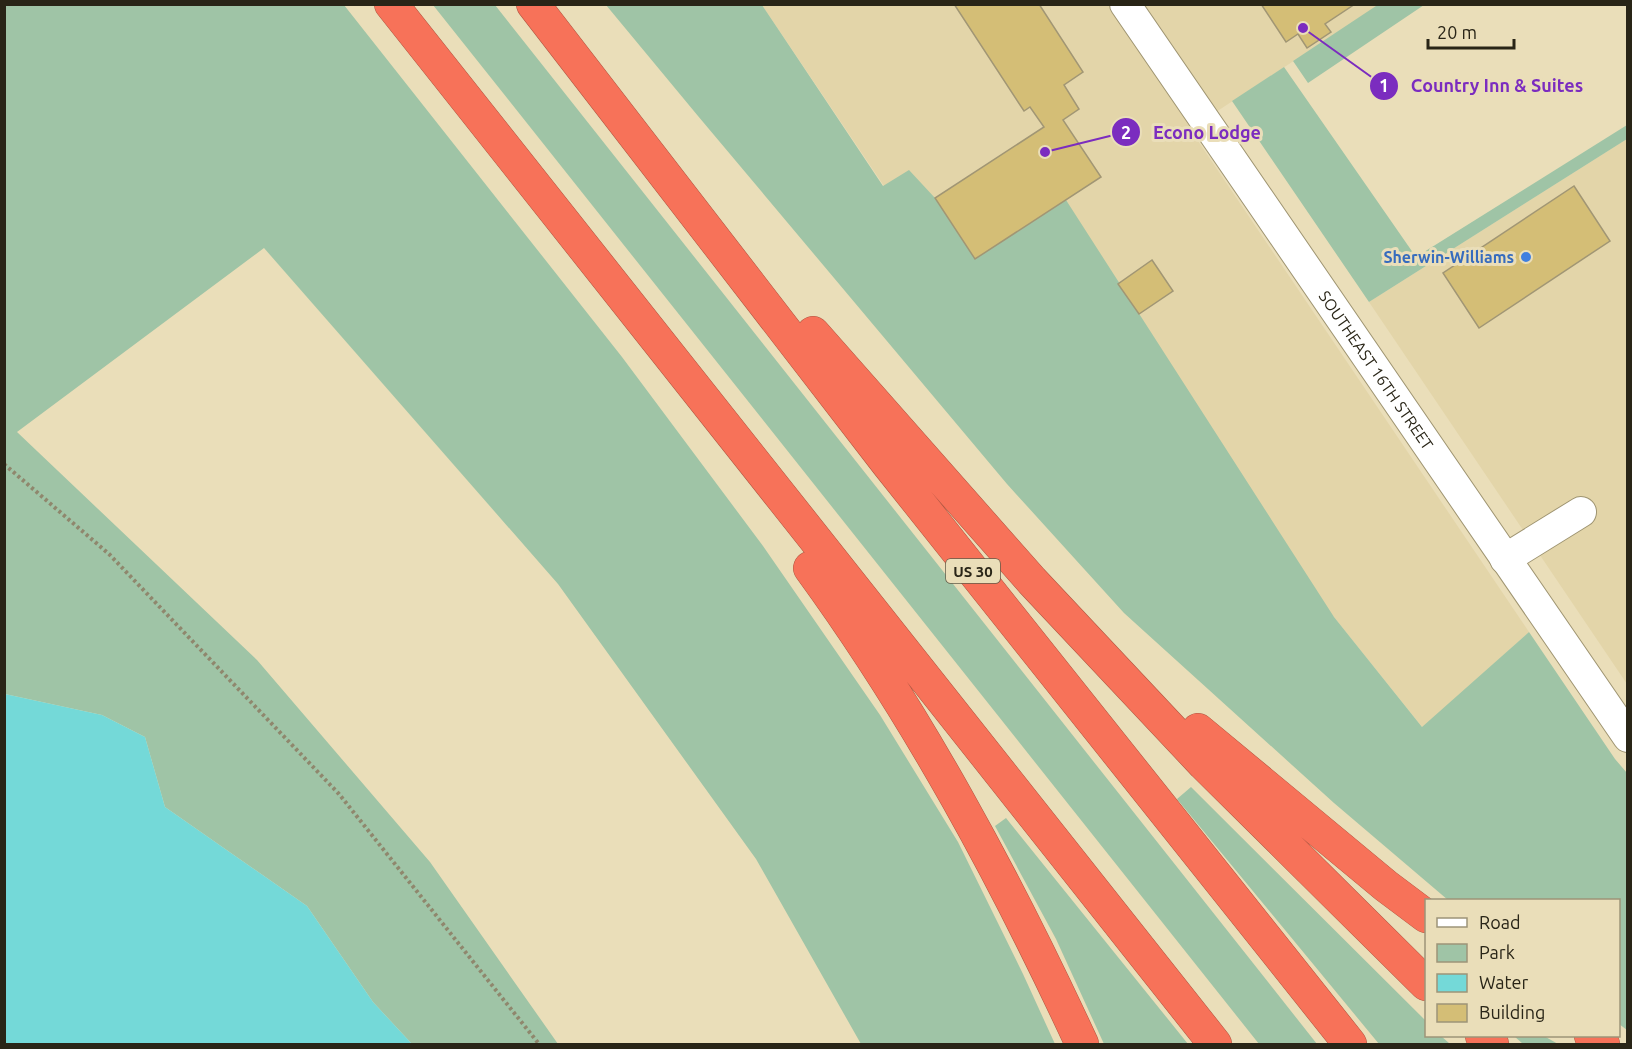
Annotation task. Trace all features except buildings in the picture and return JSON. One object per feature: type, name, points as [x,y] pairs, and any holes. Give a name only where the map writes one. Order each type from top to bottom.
[{"type":"highway","points":[[392,4],[1215,1044]]},
{"type":"highway","points":[[534,4],[602,94],[1032,581],[1204,764],[1425,983]]},
{"type":"highway","name":"US 30","points":[[602,94],[888,464],[1350,1044]]},
{"type":"highway","points":[[513,158],[854,628],[948,779],[1041,956],[1082,1044]]},
{"type":"highway","points":[[1032,581],[1219,749],[1425,915]]},
{"type":"street","name":"SOUTHEAST 16TH STREET","points":[[1125,4],[1628,737]]},
{"type":"street","points":[[1505,559],[1581,512]]},
{"type":"path","points":[[4,464],[109,554],[339,794],[539,1044]]},
{"type":"shaded area","points":[[762,5],[1379,5],[1190,129],[1529,632],[1423,728],[1334,617],[975,259],[935,198],[884,186]]},
{"type":"shaded area","points":[[1627,139],[1627,684],[1369,302]]},
{"type":"green space","points":[[1379,4],[1424,5],[1308,83],[1293,61]]},
{"type":"green space","points":[[5,5],[344,5],[622,357],[763,546],[880,715],[958,842],[1055,1044],[861,1044],[756,859],[558,584],[264,248],[17,432],[257,660],[430,862],[558,1044],[412,1044],[373,1002],[307,906],[165,807],[145,737],[102,715],[5,694]]},
{"type":"green space","points":[[433,5],[495,5],[1317,1044],[1259,1044]]},
{"type":"green space","points":[[606,5],[762,5],[883,186],[909,170],[935,198],[975,259],[1066,200],[1334,617],[1422,727],[1529,632],[1615,759],[1627,773],[1627,1030],[1620,1025],[1620,899],[1447,899],[1334,803],[1124,613],[1007,484]]},
{"type":"green space","points":[[1284,67],[1416,257],[1627,125],[1627,139],[1369,302],[1232,101]]},
{"type":"green space","points":[[1191,787],[1425,1020],[1425,1037],[1442,1037],[1450,1044],[1379,1044],[1177,799]]},
{"type":"green space","points":[[1006,818],[1188,1044],[1104,1044],[1056,939],[995,826]]},
{"type":"green space","points":[[1515,1037],[1546,1037],[1558,1044],[1523,1044]]},
{"type":"water","points":[[5,694],[102,715],[145,737],[165,807],[307,906],[373,1002],[412,1044],[5,1044]]},
{"type":"place","name":"Country Inn & Suites","points":[[1303,28]]},
{"type":"place","name":"Econo Lodge","points":[[1045,152]]},
{"type":"place","name":"Sherwin-Williams","points":[[1526,257]]}]
